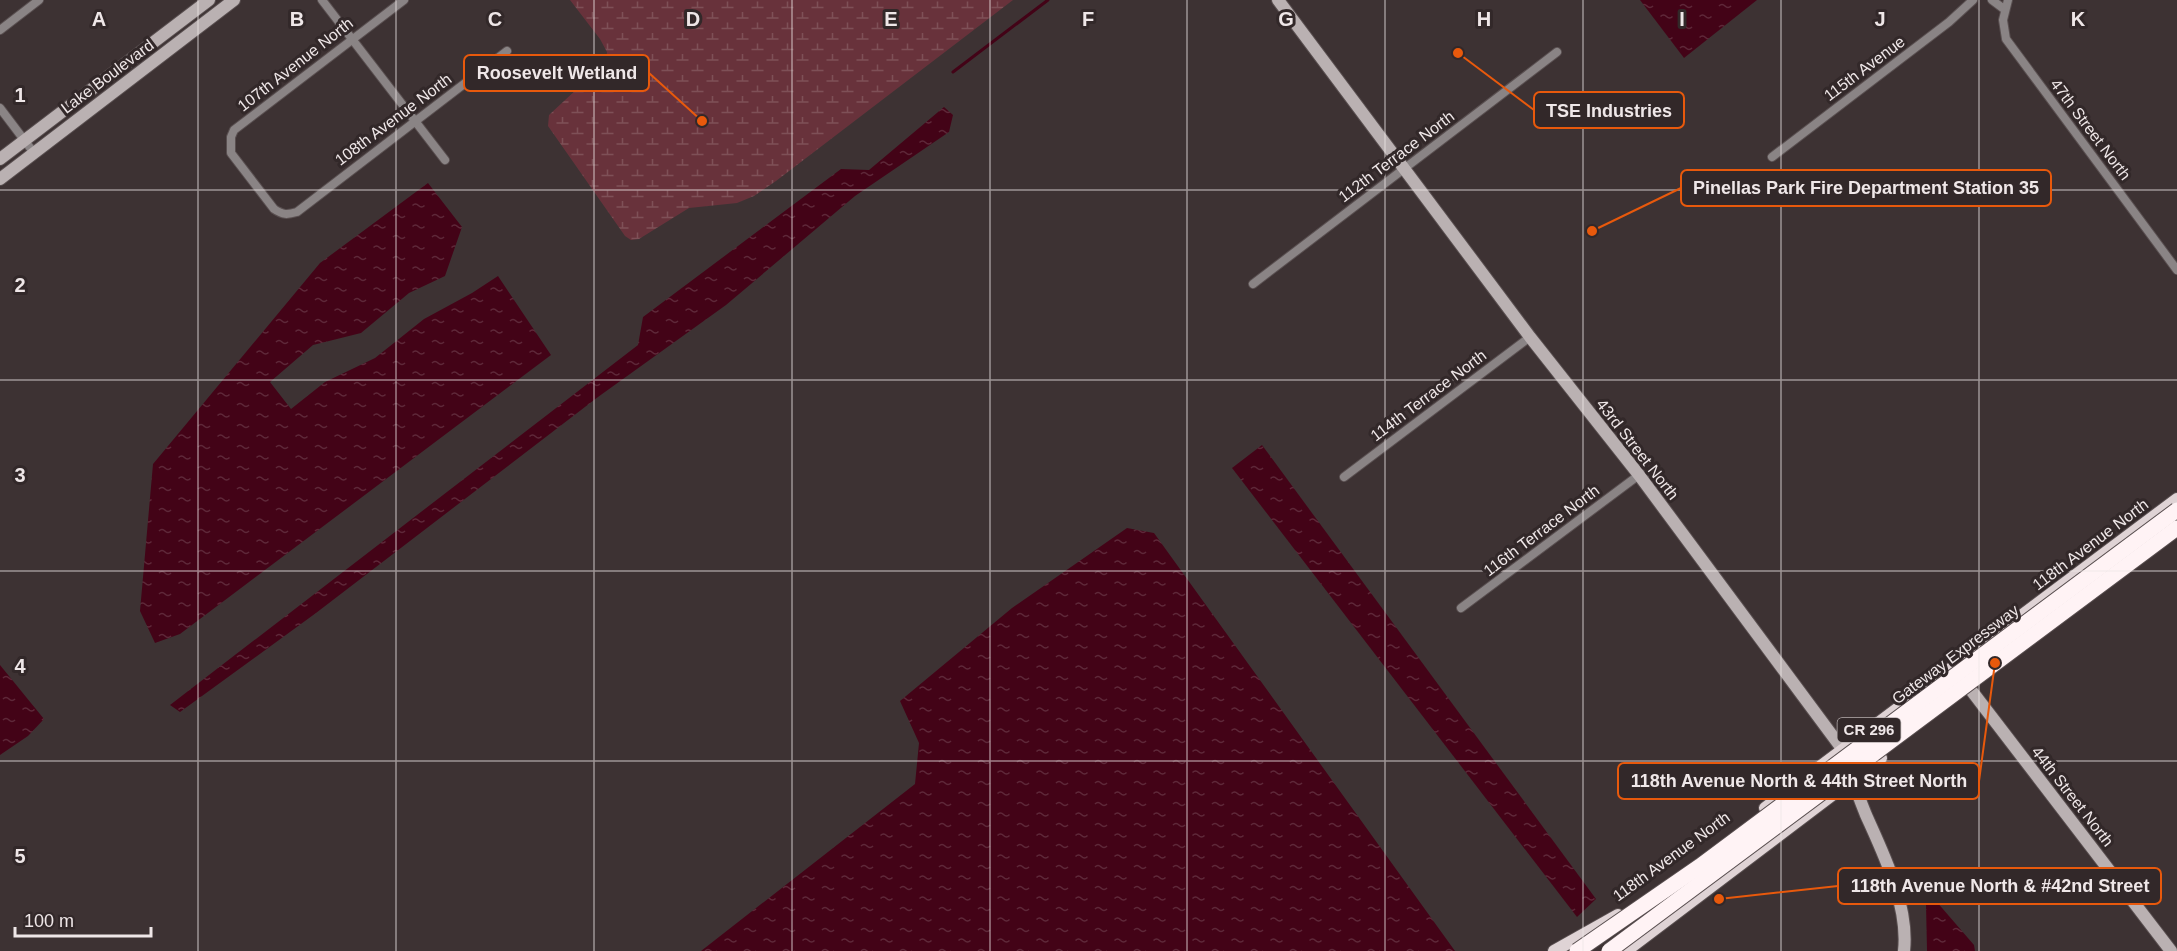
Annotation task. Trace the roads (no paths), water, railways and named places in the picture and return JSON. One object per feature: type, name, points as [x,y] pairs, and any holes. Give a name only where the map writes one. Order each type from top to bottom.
[{"type":"highway","name":"Gateway Expressway","points":[[1578,951],[1700,866],[2177,510]]},
{"type":"highway","name":"Gateway Expressway","points":[[1609,951],[2177,528]]},
{"type":"main road","name":"118th Avenue North","points":[[1554,951],[1620,914],[1650,893],[2177,499]]},
{"type":"main road","name":"CR 296","points":[[1626,951],[2177,536]]},
{"type":"street","points":[[0,30],[39,0]]},
{"type":"street","name":"Lake Boulevard","points":[[0,159],[209,0]]},
{"type":"street","name":"Lake Boulevard","points":[[0,178],[234,0]]},
{"type":"street","points":[[322,0],[445,160]]},
{"type":"street","name":"107th Avenue North","points":[[297,212],[287,215],[274,209],[231,153],[231,136],[234,130],[404,0]]},
{"type":"street","name":"43rd Street North","points":[[1278,0],[1530,337],[1639,476],[1843,750],[1852,779],[1882,849],[1898,895],[1905,940],[1904,951]]},
{"type":"street","name":"115th Avenue","points":[[1772,157],[1944,26],[1973,0]]},
{"type":"street","points":[[1992,0],[2006,4]]},
{"type":"street","name":"47th Street North","points":[[2006,4],[2003,20],[2006,39],[2177,270]]},
{"type":"street","name":"108th Avenue North","points":[[297,212],[507,51]]},
{"type":"street","name":"112th Terrace North","points":[[1252,284],[1557,52]]},
{"type":"street","points":[[0,108],[34,153]]},
{"type":"street","name":"114th Terrace North","points":[[1344,477],[1530,337]]},
{"type":"street","name":"116th Terrace North","points":[[1461,608],[1639,476]]},
{"type":"street","name":"44th Street North","points":[[1971,690],[2172,951]]},
{"type":"water","points":[[1640,0],[1757,0],[1684,58]]},
{"type":"water","points":[[944,107],[953,115],[949,132],[855,196],[726,305],[598,397],[316,613],[180,712],[170,705],[638,345],[643,317],[841,169],[869,170]]},
{"type":"water","points":[[428,183],[462,227],[445,276],[409,293],[361,333],[313,345],[270,382],[291,409],[325,382],[375,358],[424,319],[498,276],[551,355],[180,634],[155,643],[140,611],[153,464],[320,263]]},
{"type":"water","points":[[1262,445],[1596,899],[1577,917],[1232,468]]},
{"type":"water","points":[[1127,528],[1154,533],[1455,951],[701,951],[915,784],[919,743],[900,701],[1012,608]]},
{"type":"water","points":[[0,665],[44,719],[28,736],[0,755]]},
{"type":"water","points":[[1936,901],[1974,945],[1975,951],[1927,951],[1926,904]]},
{"type":"waterway","points":[[953,72],[1048,0]]},
{"type":"place","name":"TSE Industries","points":[[1458,53]]},
{"type":"place","name":"Roosevelt Wetland","points":[[702,121]]},
{"type":"place","name":"Pinellas Park Fire Department Station 35","points":[[1592,231]]},
{"type":"place","name":"118th Avenue North & 44th Street North","points":[[1995,663]]},
{"type":"place","name":"118th Avenue North & #42nd Street","points":[[1719,899]]}]
